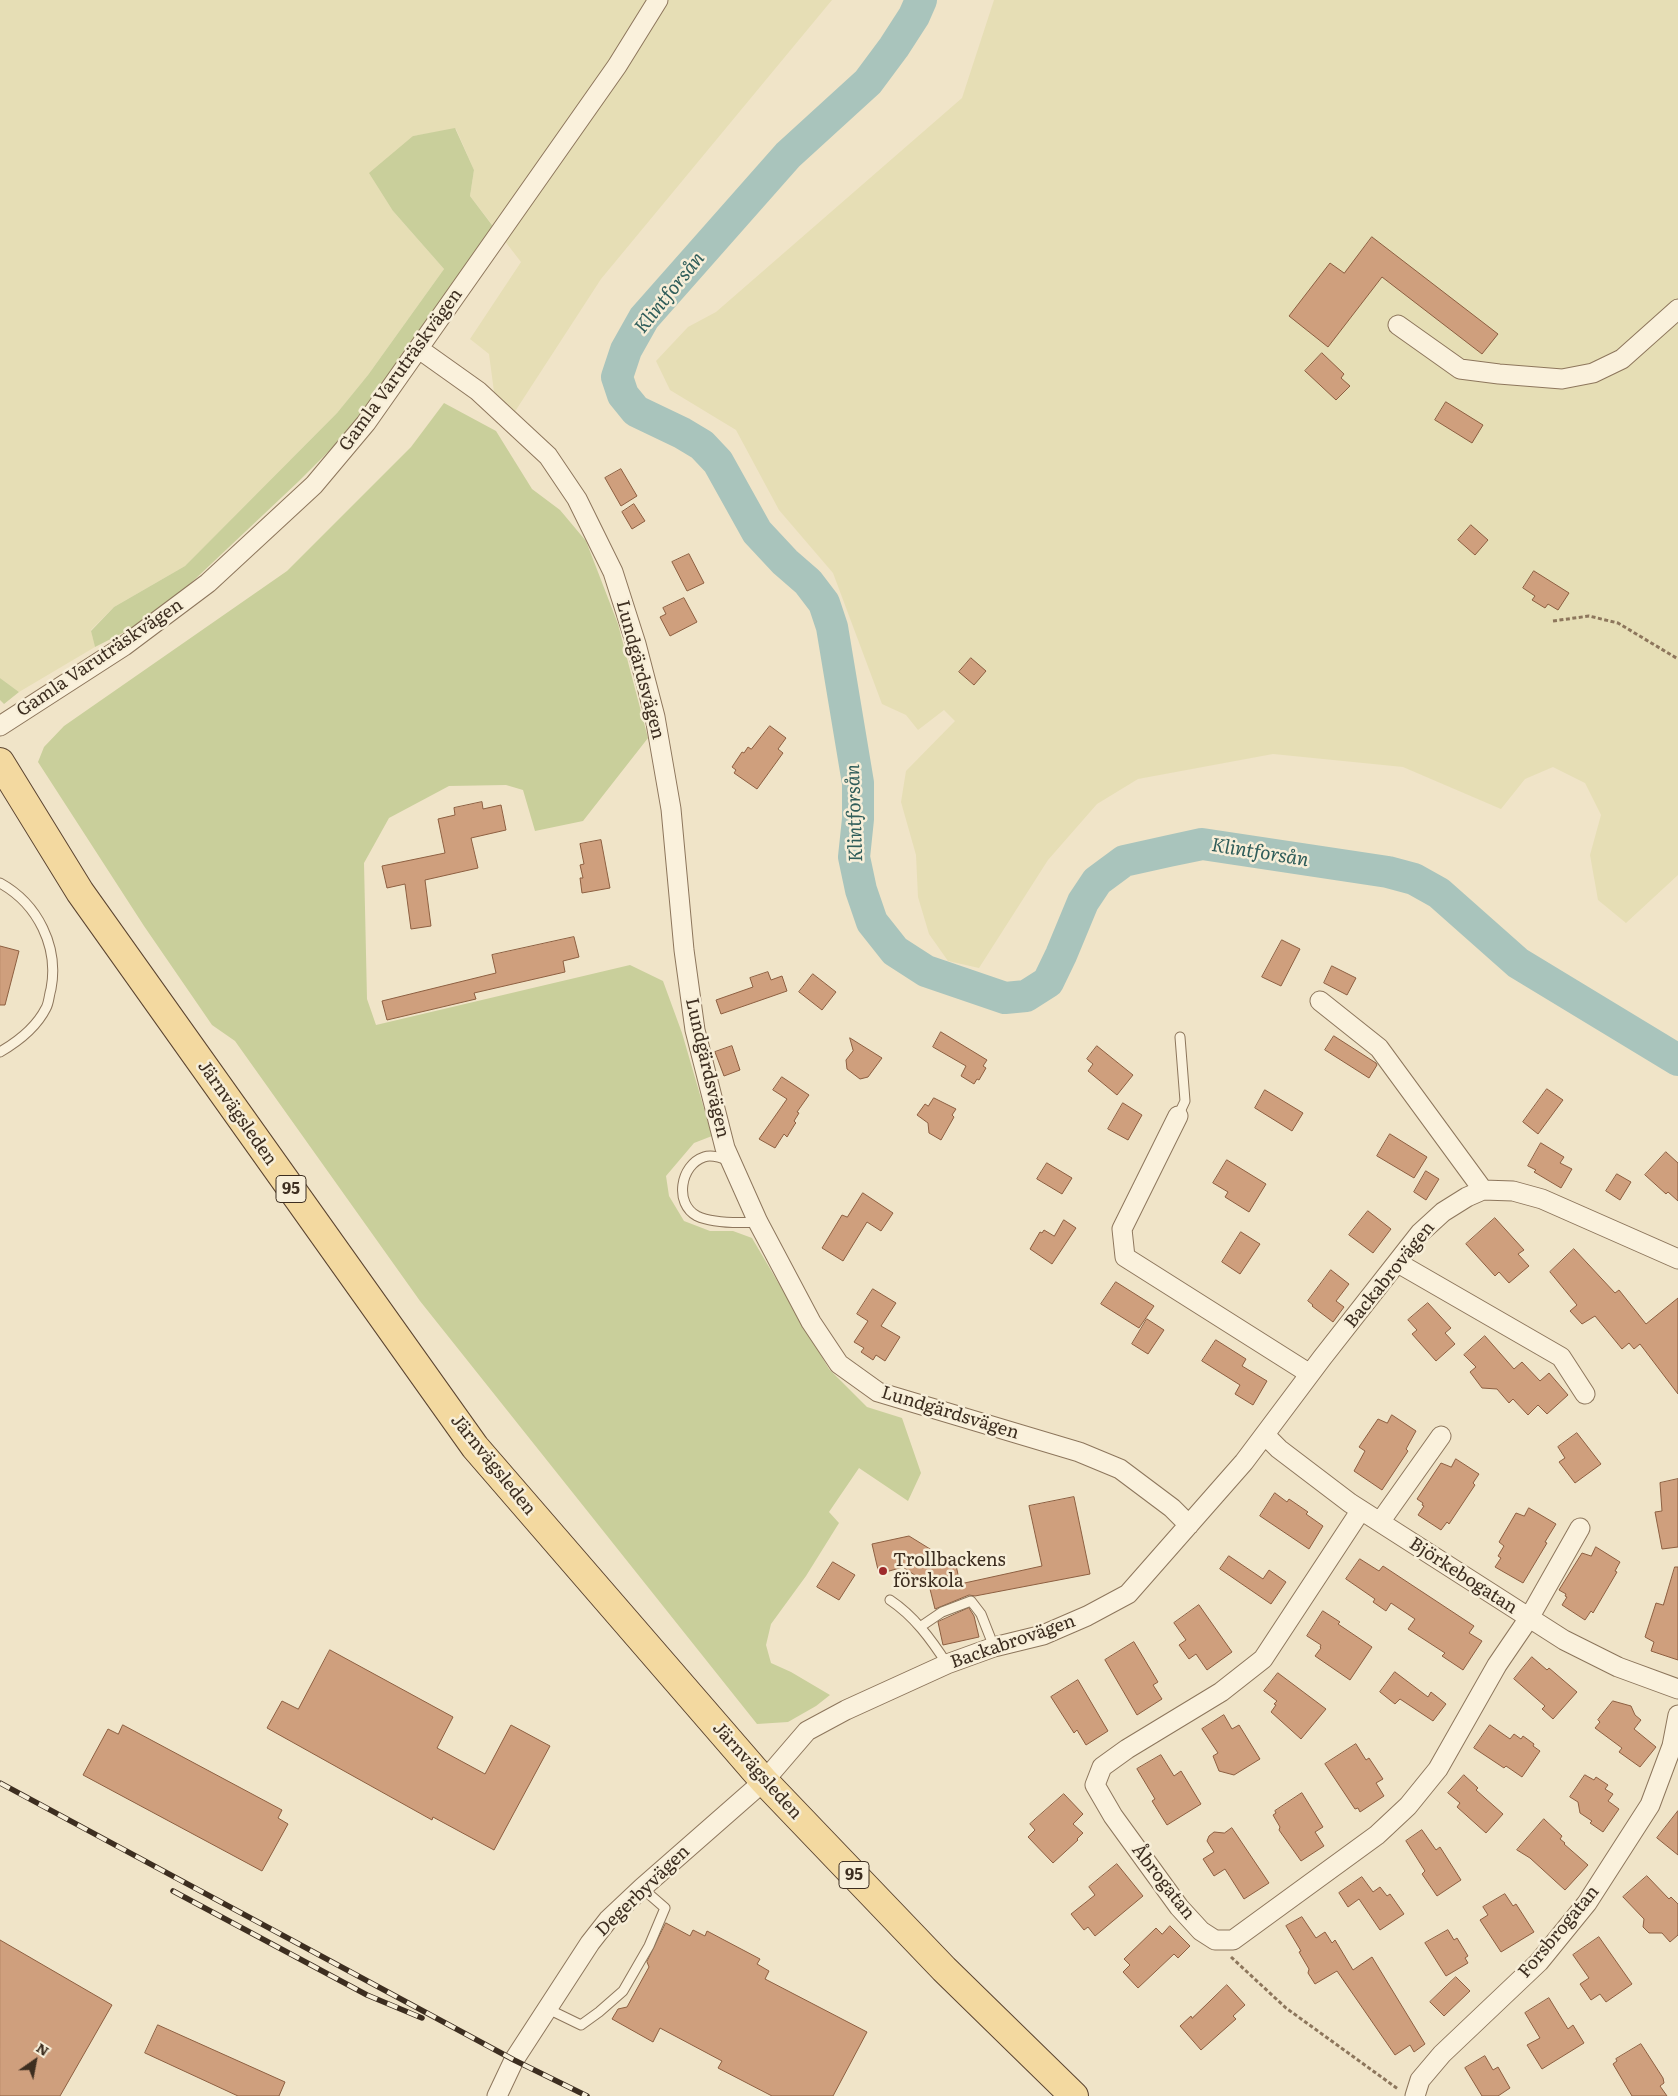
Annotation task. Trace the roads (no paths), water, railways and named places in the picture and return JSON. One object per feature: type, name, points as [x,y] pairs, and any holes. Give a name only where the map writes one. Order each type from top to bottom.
[{"type":"main road","name":"Järnvägsleden","points":[[0,762],[80,892],[475,1447],[611,1607],[764,1781],[944,1969],[1074,2096]]},
{"type":"street","name":"Gamla Varuträskvägen","points":[[0,726],[124,646],[208,584],[314,485],[366,424],[617,66],[658,0]]},
{"type":"street","points":[[1398,325],[1460,369],[1562,379],[1593,373],[1622,359],[1678,309]]},
{"type":"street","name":"Lundgärdsvägen","points":[[419,349],[478,391],[548,456],[577,498],[613,572],[636,644],[655,717],[671,809],[684,950],[695,1030],[725,1148],[758,1222],[811,1322],[839,1364],[878,1392],[1078,1452],[1120,1469],[1172,1508],[1189,1525]]},
{"type":"street","points":[[1320,1001],[1379,1048],[1483,1190]]},
{"type":"street","points":[[1178,1116],[1122,1229],[1125,1257],[1310,1374]]},
{"type":"street","name":"Backabrovägen","points":[[764,1781],[806,1731],[846,1710],[947,1664],[994,1647],[1043,1635],[1087,1616],[1128,1594],[1265,1435],[1420,1233],[1443,1212],[1467,1197],[1483,1190],[1513,1191],[1542,1199],[1678,1259]]},
{"type":"street","points":[[1398,1263],[1561,1357],[1585,1394]]},
{"type":"street","name":"Björkebogatan","points":[[1265,1435],[1299,1464],[1361,1510],[1528,1618],[1564,1640],[1618,1667],[1678,1689]]},
{"type":"street","points":[[1380,1522],[1440,1436]]},
{"type":"street","name":"Åbrogatan","points":[[1361,1510],[1263,1659],[1221,1692],[1134,1745],[1102,1767],[1095,1784],[1113,1816],[1179,1907],[1201,1931],[1215,1940],[1233,1940],[1274,1912],[1377,1835],[1408,1806],[1438,1769],[1497,1665],[1528,1618]]},
{"type":"street","points":[[1528,1618],[1580,1528]]},
{"type":"street","name":"Forsbrogatan","points":[[1408,2093],[1442,2054],[1539,1962],[1587,1903],[1650,1805],[1672,1746],[1678,1715]]},
{"type":"street","name":"Degerbyvägen","points":[[497,2096],[514,2060],[590,1944],[608,1920],[764,1781]]},
{"type":"lane","points":[[0,883],[14,891],[32,908],[44,929],[51,955],[53,978],[47,1007],[34,1026],[19,1042],[0,1052]]},
{"type":"lane","points":[[1178,1116],[1185,1100],[1180,1037]]},
{"type":"lane","points":[[730,1161],[718,1156],[704,1157],[692,1165],[685,1176],[682,1191],[684,1204],[696,1215],[712,1221],[758,1222]]},
{"type":"lane","points":[[890,1600],[904,1610],[930,1638],[947,1664]]},
{"type":"lane","points":[[920,1627],[942,1612],[971,1601],[981,1614],[994,1647]]},
{"type":"lane","points":[[548,2009],[581,2025],[599,2012],[623,1990],[649,1946],[665,1908],[642,1888]]},
{"type":"waterway","name":"Klintforsån","points":[[921,0],[914,16],[894,47],[868,82],[788,155],[644,318],[626,350],[617,377],[623,395],[636,411],[682,433],[702,445],[718,462],[757,532],[785,562],[808,582],[824,603],[832,627],[858,783],[858,819],[854,857],[861,890],[872,922],[895,951],[926,971],[1005,998],[1026,996],[1048,982],[1083,902],[1097,881],[1124,861],[1202,844],[1388,872],[1414,879],[1439,893],[1518,963],[1678,1060]]},
{"type":"railway","points":[[0,1783],[514,2060],[587,2096]]},
{"type":"railway","points":[[173,1891],[367,1995],[422,2018]]},
{"type":"place","name":"Trollbackens förskola","points":[[883,1571]]}]
